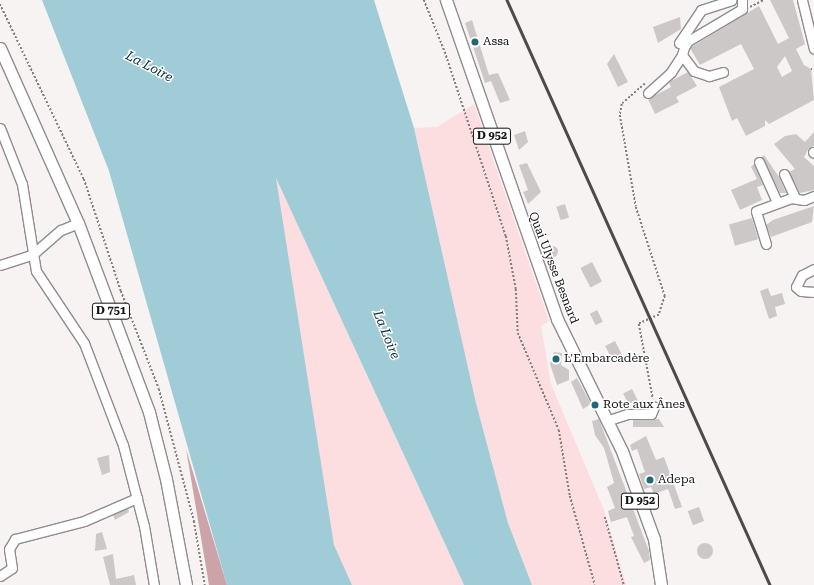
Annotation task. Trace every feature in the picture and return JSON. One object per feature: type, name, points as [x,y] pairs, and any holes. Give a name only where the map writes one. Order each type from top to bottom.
[{"type":"main road","name":"Quai Ulysse Besnard","points":[[446,0],[557,319],[610,420],[654,539],[661,585]]},
{"type":"main road","name":"D 751","points":[[0,48],[78,223],[149,412],[166,479],[186,585]]},
{"type":"street","points":[[679,43],[701,10],[731,0]]},
{"type":"street","points":[[648,93],[672,72],[688,41],[731,20],[742,9],[742,0]]},
{"type":"street","points":[[802,0],[814,49]]},
{"type":"street","points":[[682,55],[698,73],[709,76],[723,72]]},
{"type":"street","points":[[0,128],[22,184],[33,254],[42,284],[84,343],[123,445],[137,498],[154,585]]},
{"type":"street","points":[[758,162],[777,202]]},
{"type":"street","points":[[784,174],[795,198]]},
{"type":"street","points":[[766,244],[755,212],[777,202],[795,198],[804,200],[814,196]]},
{"type":"street","points":[[0,265],[33,254],[61,230],[78,223]]},
{"type":"street","points":[[814,269],[802,275],[796,287],[801,291],[814,292]]},
{"type":"street","points":[[610,420],[627,414],[651,414],[654,407]]},
{"type":"street","points":[[0,576],[12,568],[9,549],[15,539],[84,521],[137,498]]},
{"type":"path","points":[[424,0],[445,52],[506,236],[516,289],[518,333],[559,430],[570,496],[595,585]]},
{"type":"path","points":[[0,4],[84,179],[121,291],[159,389],[194,521],[205,585]]},
{"type":"path","points":[[650,79],[622,104],[620,115],[636,207],[665,296],[659,315],[639,324],[654,407]]},
{"type":"path","points":[[605,517],[624,585]]},
{"type":"shaded area","points":[[474,104],[549,321],[541,326],[551,384],[604,510],[626,585],[532,585],[508,523],[476,403],[414,128],[437,127]]},
{"type":"shaded area","points":[[275,176],[464,585],[352,585],[334,545]]},
{"type":"shaded area","points":[[186,449],[227,585],[209,585]]},
{"type":"water","name":"La Loire","points":[[42,0],[374,0],[414,128],[476,403],[508,523],[532,585],[464,585],[276,178],[334,545],[352,585],[227,585],[109,171]]},
{"type":"building","points":[[770,0],[793,0],[805,44],[796,49],[804,65],[811,69],[814,100],[769,124],[765,120],[765,126],[746,136],[737,118],[732,121],[719,87],[754,69],[741,44],[700,65],[690,48],[759,6],[778,44],[789,38]],"holes":[[[785,56],[792,71],[782,77],[777,67]]]},
{"type":"building","points":[[680,17],[681,29],[658,43],[653,27]]},
{"type":"building","points":[[472,20],[489,75],[498,73],[510,100],[500,103],[491,81],[485,83],[465,23]]},
{"type":"building","points":[[614,54],[628,82],[618,87],[607,64]]},
{"type":"building","points":[[688,72],[697,86],[676,97],[679,102],[655,114],[648,99],[671,87],[669,82]]},
{"type":"building","points":[[525,131],[528,142],[519,150],[514,135]]},
{"type":"building","points":[[814,132],[814,146],[809,148],[804,157],[814,166],[814,190],[800,193],[789,172],[795,169],[774,144],[785,136],[796,134],[805,142]]},
{"type":"building","points":[[764,155],[779,177],[786,193],[780,193],[762,157]]},
{"type":"building","points":[[527,163],[541,192],[528,204],[523,192],[528,190],[519,165]]},
{"type":"building","points":[[754,164],[763,185],[757,187],[762,200],[740,210],[731,190],[757,179],[751,167]]},
{"type":"building","points":[[565,204],[569,217],[560,220],[556,207]]},
{"type":"building","points":[[814,206],[812,222],[771,237],[766,225],[773,220]]},
{"type":"building","points":[[752,218],[758,239],[735,246],[729,225]]},
{"type":"building","points":[[552,245],[556,247],[558,251],[556,255],[552,257],[548,255],[546,251],[548,247]]},
{"type":"building","points":[[592,262],[602,282],[590,288],[580,268]]},
{"type":"building","points":[[768,288],[771,296],[782,293],[785,304],[775,307],[777,316],[769,319],[760,291]]},
{"type":"building","points":[[597,310],[603,322],[596,325],[590,314]]},
{"type":"building","points":[[615,341],[622,355],[612,360],[605,346]]},
{"type":"building","points":[[554,352],[562,353],[561,365],[569,370],[569,380],[557,385],[550,364]]},
{"type":"building","points":[[577,378],[591,404],[583,409],[571,382]]},
{"type":"building","points":[[632,389],[638,401],[629,405],[623,394]]},
{"type":"building","points":[[599,419],[649,551],[650,560],[644,563],[631,537],[634,536],[627,517],[611,522],[610,519],[608,511],[615,508],[607,487],[614,483],[604,448],[595,435],[592,421]]},
{"type":"building","points":[[659,419],[664,427],[633,427],[633,420]]},
{"type":"building","points":[[646,436],[656,460],[664,457],[682,507],[675,509],[668,489],[654,494],[651,487],[644,489],[639,474],[645,472],[637,449],[632,451],[630,445]]},
{"type":"building","points":[[109,455],[110,472],[102,475],[97,458]]},
{"type":"building","points":[[699,507],[704,521],[693,525],[688,511]]},
{"type":"building","points":[[128,508],[129,512],[115,520],[113,515]]},
{"type":"building","points":[[102,532],[107,549],[95,551],[96,534]]},
{"type":"building","points":[[702,543],[708,543],[713,548],[711,557],[708,559],[702,559],[697,554],[697,548]]},
{"type":"building","points":[[113,554],[116,579],[134,575],[136,585],[110,585],[103,557]]},
{"type":"railway","points":[[507,0],[770,585]]},
{"type":"place","name":"Assa","points":[[475,42]]},
{"type":"place","name":"L'Embarcadère","points":[[556,359]]},
{"type":"place","name":"Rote aux Ânes","points":[[595,405]]},
{"type":"place","name":"Adepa","points":[[650,480]]}]
